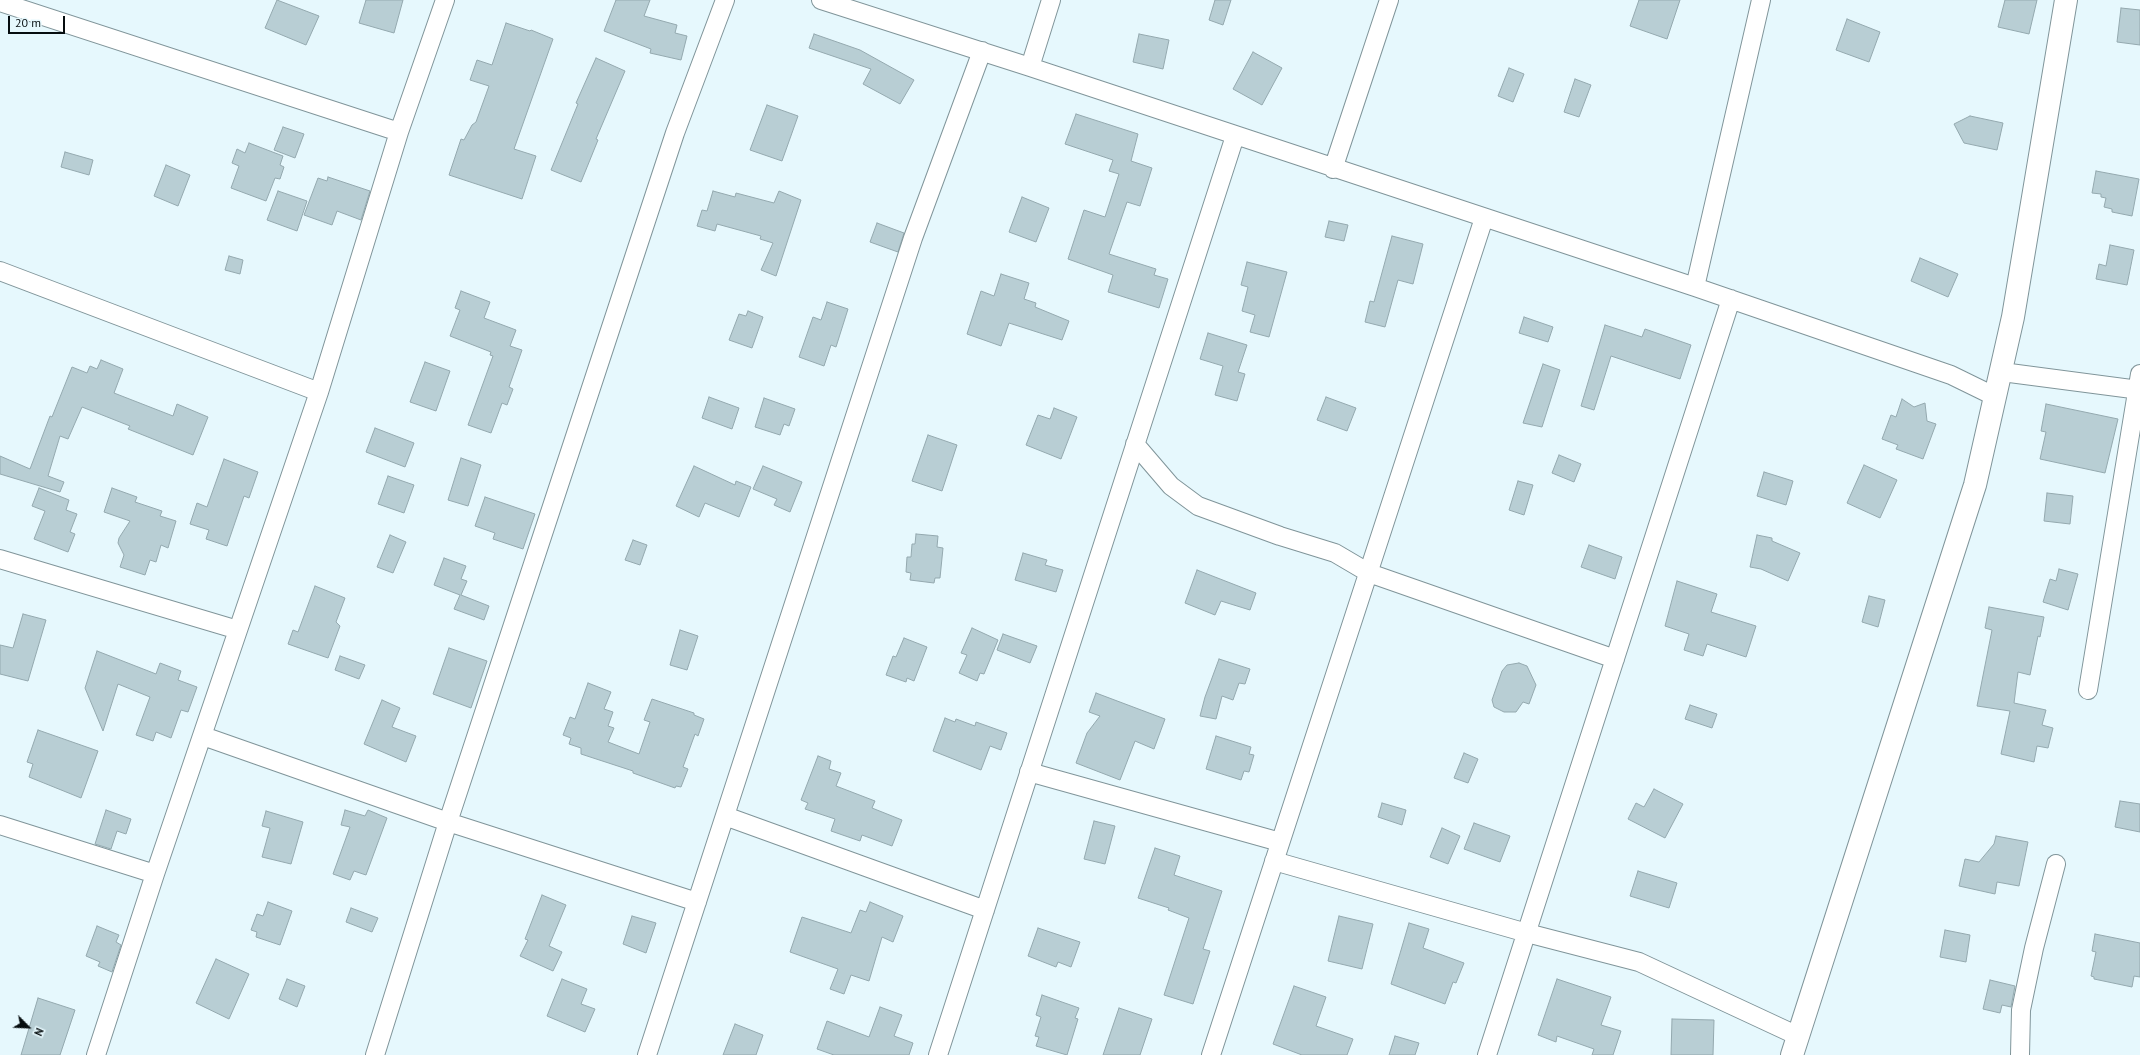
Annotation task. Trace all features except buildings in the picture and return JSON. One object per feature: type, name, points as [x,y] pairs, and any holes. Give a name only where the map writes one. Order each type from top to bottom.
[{"type":"street","points":[[96,1055],[155,874],[320,392],[399,132],[445,0]]},
{"type":"street","points":[[375,1055],[448,822],[675,133],[725,0]]},
{"type":"street","points":[[821,0],[1030,67],[1333,169],[1731,299],[1951,374],[1996,397]]},
{"type":"street","points":[[1030,67],[1051,0]]},
{"type":"street","points":[[1333,169],[1389,0]]},
{"type":"street","points":[[1695,287],[1761,0]]},
{"type":"street","points":[[1274,861],[1527,933],[1639,962],[1795,1045],[1940,599],[1975,485],[2002,372],[2025,252],[2066,0]]},
{"type":"street","points":[[0,2],[399,132]]},
{"type":"street","points":[[647,1055],[911,246],[982,52]]},
{"type":"street","points":[[938,1055],[1235,136]]},
{"type":"street","points":[[1211,1055],[1484,218]]},
{"type":"street","points":[[0,271],[320,392]]},
{"type":"street","points":[[1486,1055],[1527,933],[1731,299]]},
{"type":"street","points":[[2002,372],[2139,385],[2088,690]]},
{"type":"street","points":[[1135,444],[1171,486],[1198,506],[1280,536],[1335,553],[1369,573],[1615,659]]},
{"type":"street","points":[[0,559],[238,630]]},
{"type":"street","points":[[203,736],[448,822],[696,902]]},
{"type":"street","points":[[1029,772],[1280,842]]},
{"type":"street","points":[[725,816],[984,910]]},
{"type":"street","points":[[0,825],[155,874]]},
{"type":"street","points":[[2020,1055],[2021,1010],[2034,948],[2056,864]]}]
